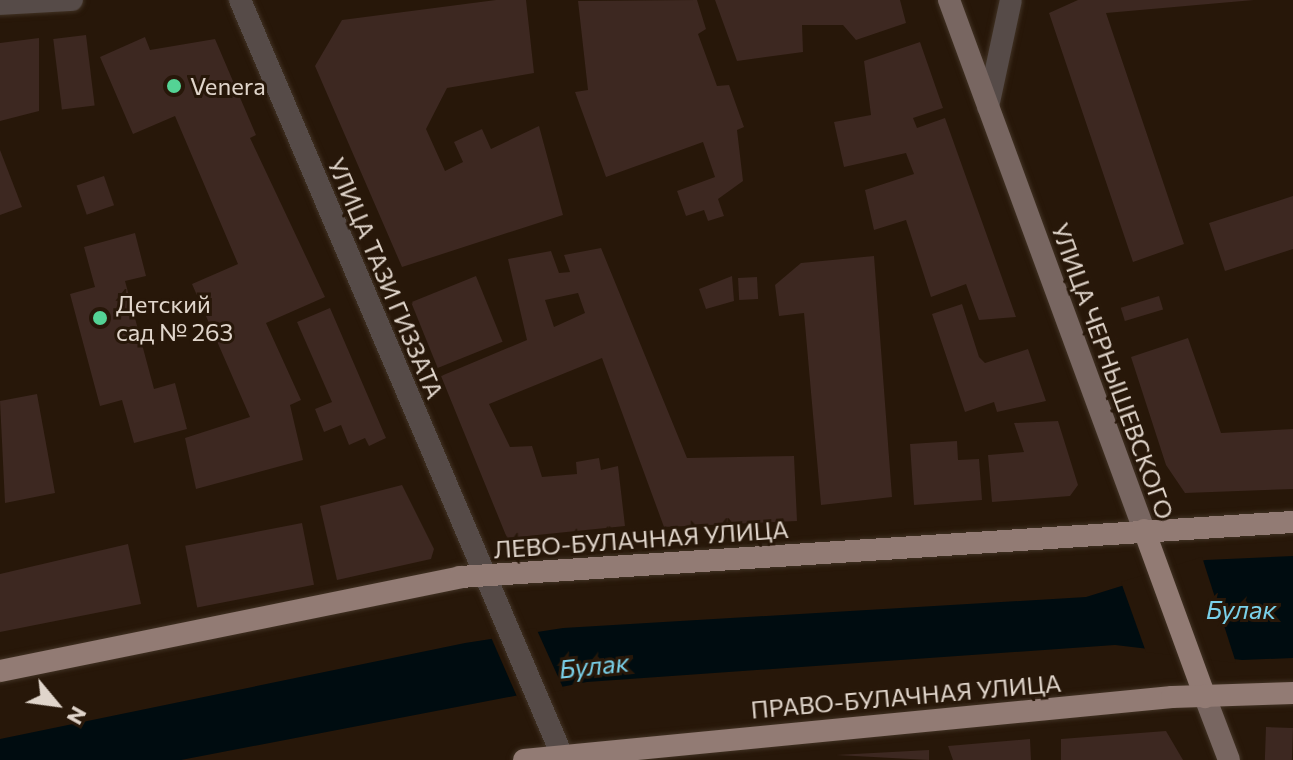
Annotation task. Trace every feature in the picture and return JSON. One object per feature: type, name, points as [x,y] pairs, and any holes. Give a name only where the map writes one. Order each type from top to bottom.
[{"type":"main road","name":"УЛИЦА ЧЕРНЫШЕВСКОГО","points":[[949,0],[1229,760]]},
{"type":"main road","name":"ЛЕВО-БУЛАЧНАЯ УЛИЦА","points":[[0,671],[486,575],[1293,522]]},
{"type":"main road","name":"ПРАВО-БУЛАЧНАЯ УЛИЦА","points":[[524,760],[1205,697],[1293,693]]},
{"type":"street","points":[[0,4],[72,0]]},
{"type":"street","name":"УЛИЦА ТАЗИ ГИЗЗАТА","points":[[240,0],[562,756]]},
{"type":"street","points":[[988,107],[1011,0]]},
{"type":"water","name":"Булак","points":[[1293,556],[1293,658],[1242,660],[1115,645],[587,682],[181,760],[0,760],[0,739],[465,643],[563,628],[1086,597],[1205,560]]},
{"type":"pier","points":[[1202,557],[1236,663],[1146,652],[1121,582]]},
{"type":"pier","points":[[536,628],[564,690],[518,699],[490,635]]},
{"type":"building","points":[[496,0],[526,0],[534,73],[447,88],[426,129],[445,171],[463,162],[454,142],[482,129],[491,149],[539,126],[563,215],[402,267],[315,66],[342,20]]},
{"type":"building","points":[[697,0],[706,29],[698,34],[717,86],[729,85],[744,127],[737,130],[743,181],[718,199],[724,216],[708,221],[704,210],[686,216],[677,191],[715,177],[703,142],[606,177],[575,92],[588,90],[578,1]]},
{"type":"building","points":[[715,0],[900,0],[906,23],[856,40],[843,25],[802,25],[803,52],[737,61]]},
{"type":"building","points":[[1078,0],[1254,0],[1106,13],[1184,244],[1133,262],[1049,13]]},
{"type":"building","points":[[86,35],[95,105],[62,109],[53,39]]},
{"type":"building","points":[[145,37],[150,50],[215,39],[256,135],[250,138],[325,297],[266,323],[301,400],[290,405],[303,460],[196,489],[185,438],[250,417],[192,284],[238,264],[175,116],[133,134],[100,57]]},
{"type":"building","points":[[39,38],[39,111],[0,121],[0,43]]},
{"type":"building","points":[[920,42],[943,108],[913,118],[917,128],[945,118],[1016,317],[979,320],[966,284],[931,297],[906,220],[874,230],[865,190],[914,174],[906,153],[844,167],[834,122],[871,115],[864,61]]},
{"type":"building","points":[[0,150],[22,207],[0,215]]},
{"type":"building","points":[[104,176],[114,205],[87,215],[77,185]]},
{"type":"building","points":[[1293,196],[1293,249],[1225,271],[1209,223]]},
{"type":"building","points":[[135,233],[146,276],[125,281],[154,389],[175,383],[187,429],[134,443],[122,400],[100,406],[70,294],[95,287],[84,247]]},
{"type":"building","points":[[601,248],[687,458],[794,456],[797,521],[664,527],[602,358],[489,404],[510,447],[532,446],[542,477],[577,474],[576,462],[599,458],[601,470],[618,466],[625,526],[507,538],[441,376],[527,340],[508,259],[551,251],[559,273],[570,272],[564,255]],"holes":[[[578,293],[585,313],[554,327],[545,300]]]},
{"type":"building","points":[[874,256],[892,497],[821,505],[804,313],[779,316],[775,285],[801,263]]},
{"type":"building","points":[[476,276],[503,342],[438,368],[411,302]]},
{"type":"building","points":[[732,276],[734,301],[706,309],[699,289]]},
{"type":"building","points":[[757,277],[758,299],[739,300],[738,278]]},
{"type":"building","points":[[1159,296],[1163,309],[1125,321],[1121,308]]},
{"type":"building","points":[[962,304],[979,357],[985,363],[1028,349],[1046,401],[997,412],[994,402],[965,412],[932,314]]},
{"type":"building","points":[[330,308],[386,438],[369,446],[365,438],[349,445],[341,425],[324,432],[315,409],[332,402],[297,322]]},
{"type":"building","points":[[1188,338],[1221,433],[1293,429],[1293,489],[1185,493],[1166,465],[1131,357]]},
{"type":"building","points":[[37,394],[55,493],[5,503],[0,401]]},
{"type":"building","points":[[1058,421],[1078,485],[1070,496],[992,502],[988,455],[1024,452],[1014,423]]},
{"type":"building","points":[[957,441],[958,460],[979,459],[982,500],[914,505],[910,444]]},
{"type":"building","points":[[402,485],[434,549],[431,559],[337,580],[320,506]]},
{"type":"building","points":[[302,523],[314,585],[197,608],[185,546]]},
{"type":"building","points":[[128,544],[141,604],[0,632],[0,574]]},
{"type":"building","points":[[1266,727],[1293,728],[1292,760],[1265,760]]},
{"type":"building","points":[[1166,731],[1183,760],[1061,760],[1061,739]]},
{"type":"building","points":[[1030,739],[1031,760],[953,760],[948,746]]},
{"type":"building","points":[[929,750],[929,760],[836,755]]},
{"type":"place","name":"Venera","points":[[174,86]]},
{"type":"place","name":"Детский сад № 263","points":[[100,318]]}]
